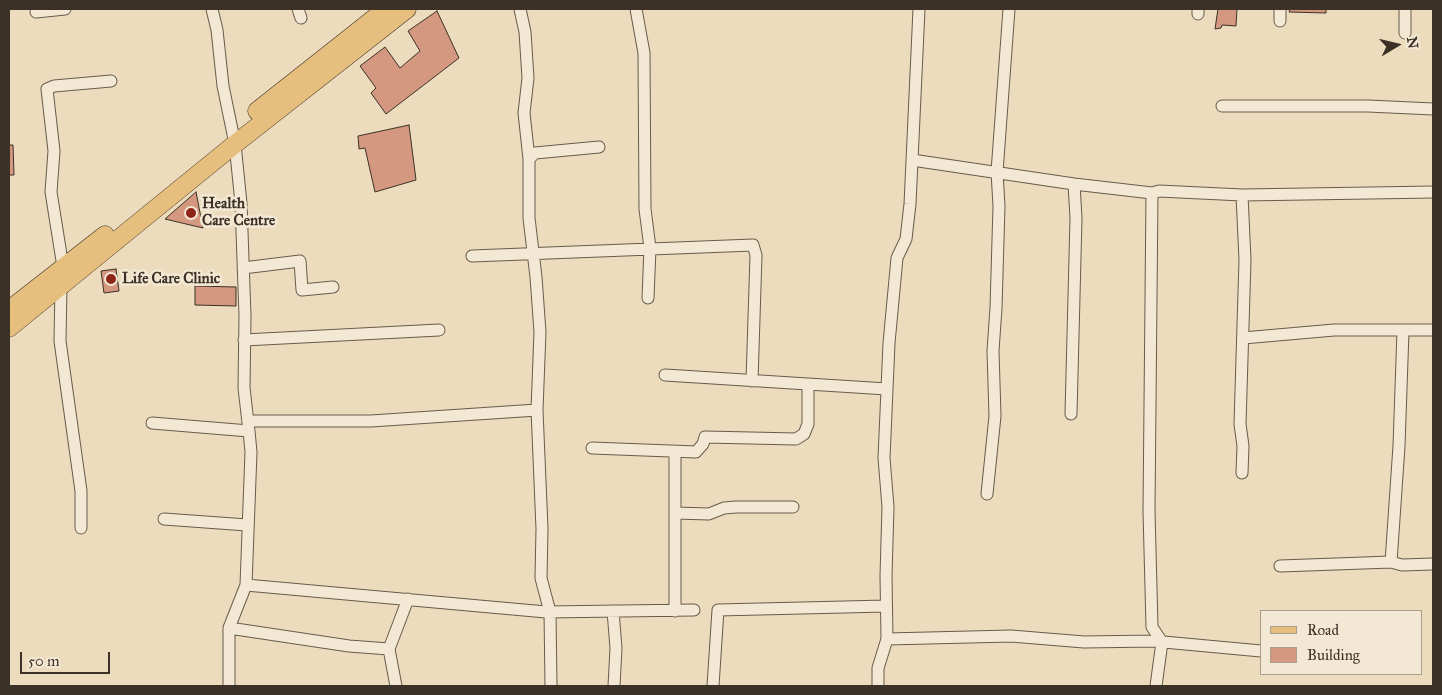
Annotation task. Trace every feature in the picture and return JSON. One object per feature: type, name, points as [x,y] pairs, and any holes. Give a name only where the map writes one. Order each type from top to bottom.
[{"type":"main road","points":[[9,328],[386,9]]},
{"type":"main road","points":[[9,310],[233,138],[407,9]]},
{"type":"street","points":[[36,12],[65,9]]},
{"type":"street","points":[[212,9],[217,30],[223,86],[233,138],[241,203],[244,388],[251,452],[246,525],[246,585],[229,628],[229,686]]},
{"type":"street","points":[[520,9],[525,32],[528,78],[524,113],[529,159],[530,218],[540,332],[537,410],[542,529],[541,578],[550,612],[551,686]]},
{"type":"street","points":[[636,9],[644,53],[645,209],[650,248],[648,298]]},
{"type":"street","points":[[878,686],[878,668],[887,639],[888,507],[884,458],[887,389],[897,258],[906,239],[920,9]]},
{"type":"street","points":[[987,494],[995,416],[992,351],[997,298],[999,206],[997,172],[1009,9]]},
{"type":"street","points":[[1405,9],[1405,33]]},
{"type":"street","points":[[63,268],[51,192],[54,151],[47,89],[54,86],[111,81]]},
{"type":"street","points":[[1222,106],[1368,106],[1433,109]]},
{"type":"street","points":[[529,159],[535,153],[599,148]]},
{"type":"street","points":[[912,160],[1074,184],[1152,193],[1159,191],[1242,195],[1433,192]]},
{"type":"street","points":[[1071,414],[1076,218],[1074,184]]},
{"type":"street","points":[[1152,193],[1149,511],[1152,627],[1162,642],[1156,686]]},
{"type":"street","points":[[1242,195],[1245,260],[1240,424],[1243,446],[1242,473]]},
{"type":"street","points":[[472,256],[753,245],[756,255],[752,381]]},
{"type":"street","points":[[243,268],[300,261],[302,290],[333,287]]},
{"type":"street","points":[[60,286],[60,341],[81,491],[81,528]]},
{"type":"street","points":[[244,340],[439,330]]},
{"type":"street","points":[[1243,338],[1334,330],[1433,330]]},
{"type":"street","points":[[1391,562],[1403,330]]},
{"type":"street","points":[[665,375],[887,389]]},
{"type":"street","points":[[592,448],[696,452],[703,444],[705,437],[796,439],[804,434],[808,424],[808,385]]},
{"type":"street","points":[[152,423],[249,426],[371,421],[537,410]]},
{"type":"street","points":[[675,452],[675,611]]},
{"type":"street","points":[[675,513],[709,514],[724,508],[736,507],[793,507]]},
{"type":"street","points":[[164,519],[246,525]]},
{"type":"street","points":[[1280,566],[1391,562],[1402,565],[1433,564]]},
{"type":"street","points":[[246,585],[550,612],[694,610]]},
{"type":"street","points":[[396,686],[389,649],[408,599]]},
{"type":"street","points":[[713,686],[718,610],[886,606]]},
{"type":"street","points":[[613,611],[616,648],[614,686]]},
{"type":"street","points":[[229,628],[349,646],[389,649]]},
{"type":"street","points":[[887,639],[1011,636],[1084,642],[1162,642],[1260,651]]},
{"type":"building","points":[[1218,9],[1237,9],[1236,26],[1222,25],[1221,28],[1215,29]]},
{"type":"building","points":[[1290,9],[1326,9],[1326,13],[1289,12]]},
{"type":"building","points":[[437,11],[459,58],[386,114],[371,93],[376,88],[360,66],[385,47],[400,68],[420,51],[408,31]]},
{"type":"building","points":[[409,125],[416,180],[375,192],[365,148],[359,149],[358,136]]},
{"type":"building","points":[[9,145],[13,145],[14,175],[9,175]]},
{"type":"building","points":[[196,192],[203,228],[165,219]]},
{"type":"building","points":[[116,269],[119,291],[104,293],[101,271]]},
{"type":"building","points":[[195,286],[236,287],[236,306],[195,305]]},
{"type":"place","name":"Health Care Centre","points":[[191,213]]},
{"type":"place","name":"Life Care Clinic","points":[[111,279]]}]
